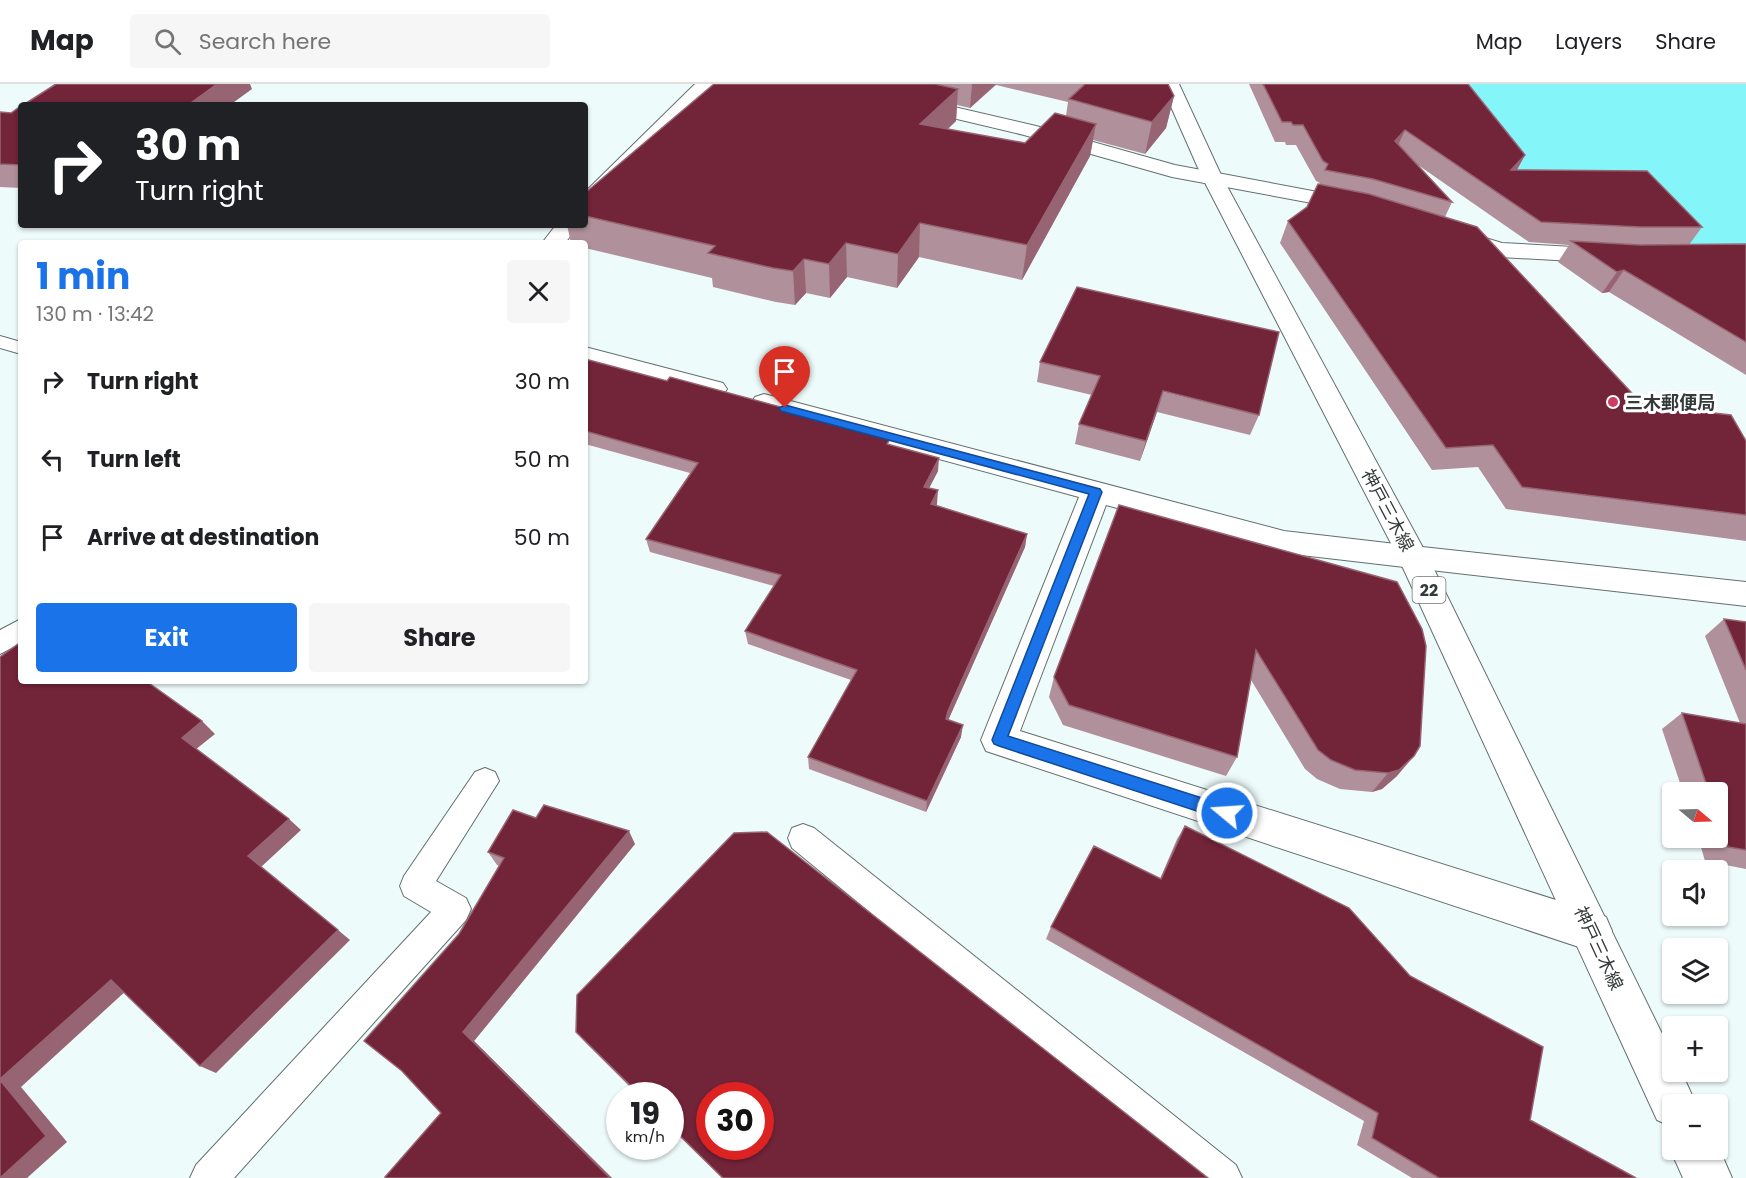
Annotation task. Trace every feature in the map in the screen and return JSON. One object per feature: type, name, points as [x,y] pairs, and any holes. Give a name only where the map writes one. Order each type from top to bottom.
[{"type":"street","points":[[588,201],[705,84]]},
{"type":"street","points":[[832,84],[1029,130],[1172,171],[1375,210]]},
{"type":"street","name":"神戸三木線","points":[[1170,84],[1212,177],[1413,557],[1668,1094]]},
{"type":"street","points":[[556,240],[566,228]]},
{"type":"street","points":[[1432,228],[1500,250],[1626,257]]},
{"type":"street","points":[[588,356],[1284,542],[1746,594]]},
{"type":"street","points":[[1096,492],[999,740],[1591,932]]},
{"type":"street","points":[[1699,1160],[1708,1178]]},
{"type":"lane","points":[[0,342],[18,347]]},
{"type":"lane","points":[[0,644],[18,630]]},
{"type":"lane","points":[[209,1178],[455,909],[415,886],[485,781]]},
{"type":"lane","points":[[803,838],[1222,1178]]},
{"type":"shaded area","points":[[1342,84],[1746,84],[1746,248],[1708,249],[1478,182]]},
{"type":"building","points":[[56,84],[217,84],[192,102],[28,102]]},
{"type":"building","points":[[714,84],[935,84],[958,89],[920,124],[1025,143],[1055,113],[1096,124],[1027,245],[920,223],[898,254],[846,243],[829,264],[804,259],[793,271],[708,253],[715,246],[588,217],[588,190]]},
{"type":"building","points":[[1085,84],[1168,84],[1174,96],[1152,122],[1069,99]]},
{"type":"building","points":[[1263,84],[1468,84],[1525,155],[1511,170],[1647,171],[1702,227],[1640,227],[1541,222],[1405,130],[1395,141],[1452,202],[1373,179],[1325,170],[1328,164],[1323,161],[1303,125],[1282,122]]},
{"type":"building","points":[[18,108],[18,165],[0,164],[0,112],[11,113]]},
{"type":"building","points":[[1318,184],[1369,194],[1477,227],[1643,405],[1731,415],[1746,441],[1746,515],[1522,487],[1493,445],[1446,448],[1288,221],[1307,207]]},
{"type":"building","points":[[1571,241],[1640,245],[1746,244],[1746,342],[1624,270],[1617,272]]},
{"type":"building","points":[[1077,287],[1279,332],[1259,415],[1163,391],[1146,441],[1079,424],[1100,376],[1040,362]]},
{"type":"building","points":[[588,360],[667,381],[670,377],[891,437],[887,444],[939,458],[924,487],[938,490],[931,504],[1027,534],[948,711],[946,719],[963,725],[927,801],[808,757],[857,670],[745,631],[781,575],[646,539],[698,463],[588,432]]},
{"type":"building","points":[[1119,505],[1397,582],[1422,629],[1426,646],[1420,746],[1414,756],[1399,770],[1388,773],[1355,770],[1331,760],[1318,750],[1256,650],[1237,757],[1069,705],[1054,677]]},
{"type":"building","points":[[1724,619],[1746,622],[1746,670]]},
{"type":"building","points":[[18,644],[18,684],[150,684],[202,721],[182,738],[289,819],[248,856],[338,930],[200,1066],[111,980],[0,1079],[0,657]]},
{"type":"building","points":[[1682,713],[1746,724],[1746,850],[1728,847],[1728,782],[1706,782]]},
{"type":"building","points":[[544,805],[629,831],[463,1032],[610,1178],[385,1178],[441,1113],[402,1071],[364,1041],[459,934],[504,858],[488,852],[513,810],[536,818]]},
{"type":"building","points":[[1185,826],[1349,908],[1410,976],[1543,1047],[1530,1120],[1636,1178],[1439,1178],[1372,1138],[1378,1113],[1051,927],[1094,846],[1161,879]]},
{"type":"building","points":[[767,832],[1208,1178],[723,1178],[705,1160],[774,1160],[774,1082],[696,1082],[696,1152],[684,1140],[684,1082],[627,1082],[576,1032],[577,995],[734,833]]},
{"type":"building","points":[[0,1080],[46,1136],[0,1178]]},
{"type":"place","name":"三木郵便局","points":[[1613,402]]},
{"type":"route","points":[[785,408],[1096,492],[999,740],[1227,813]]}]
